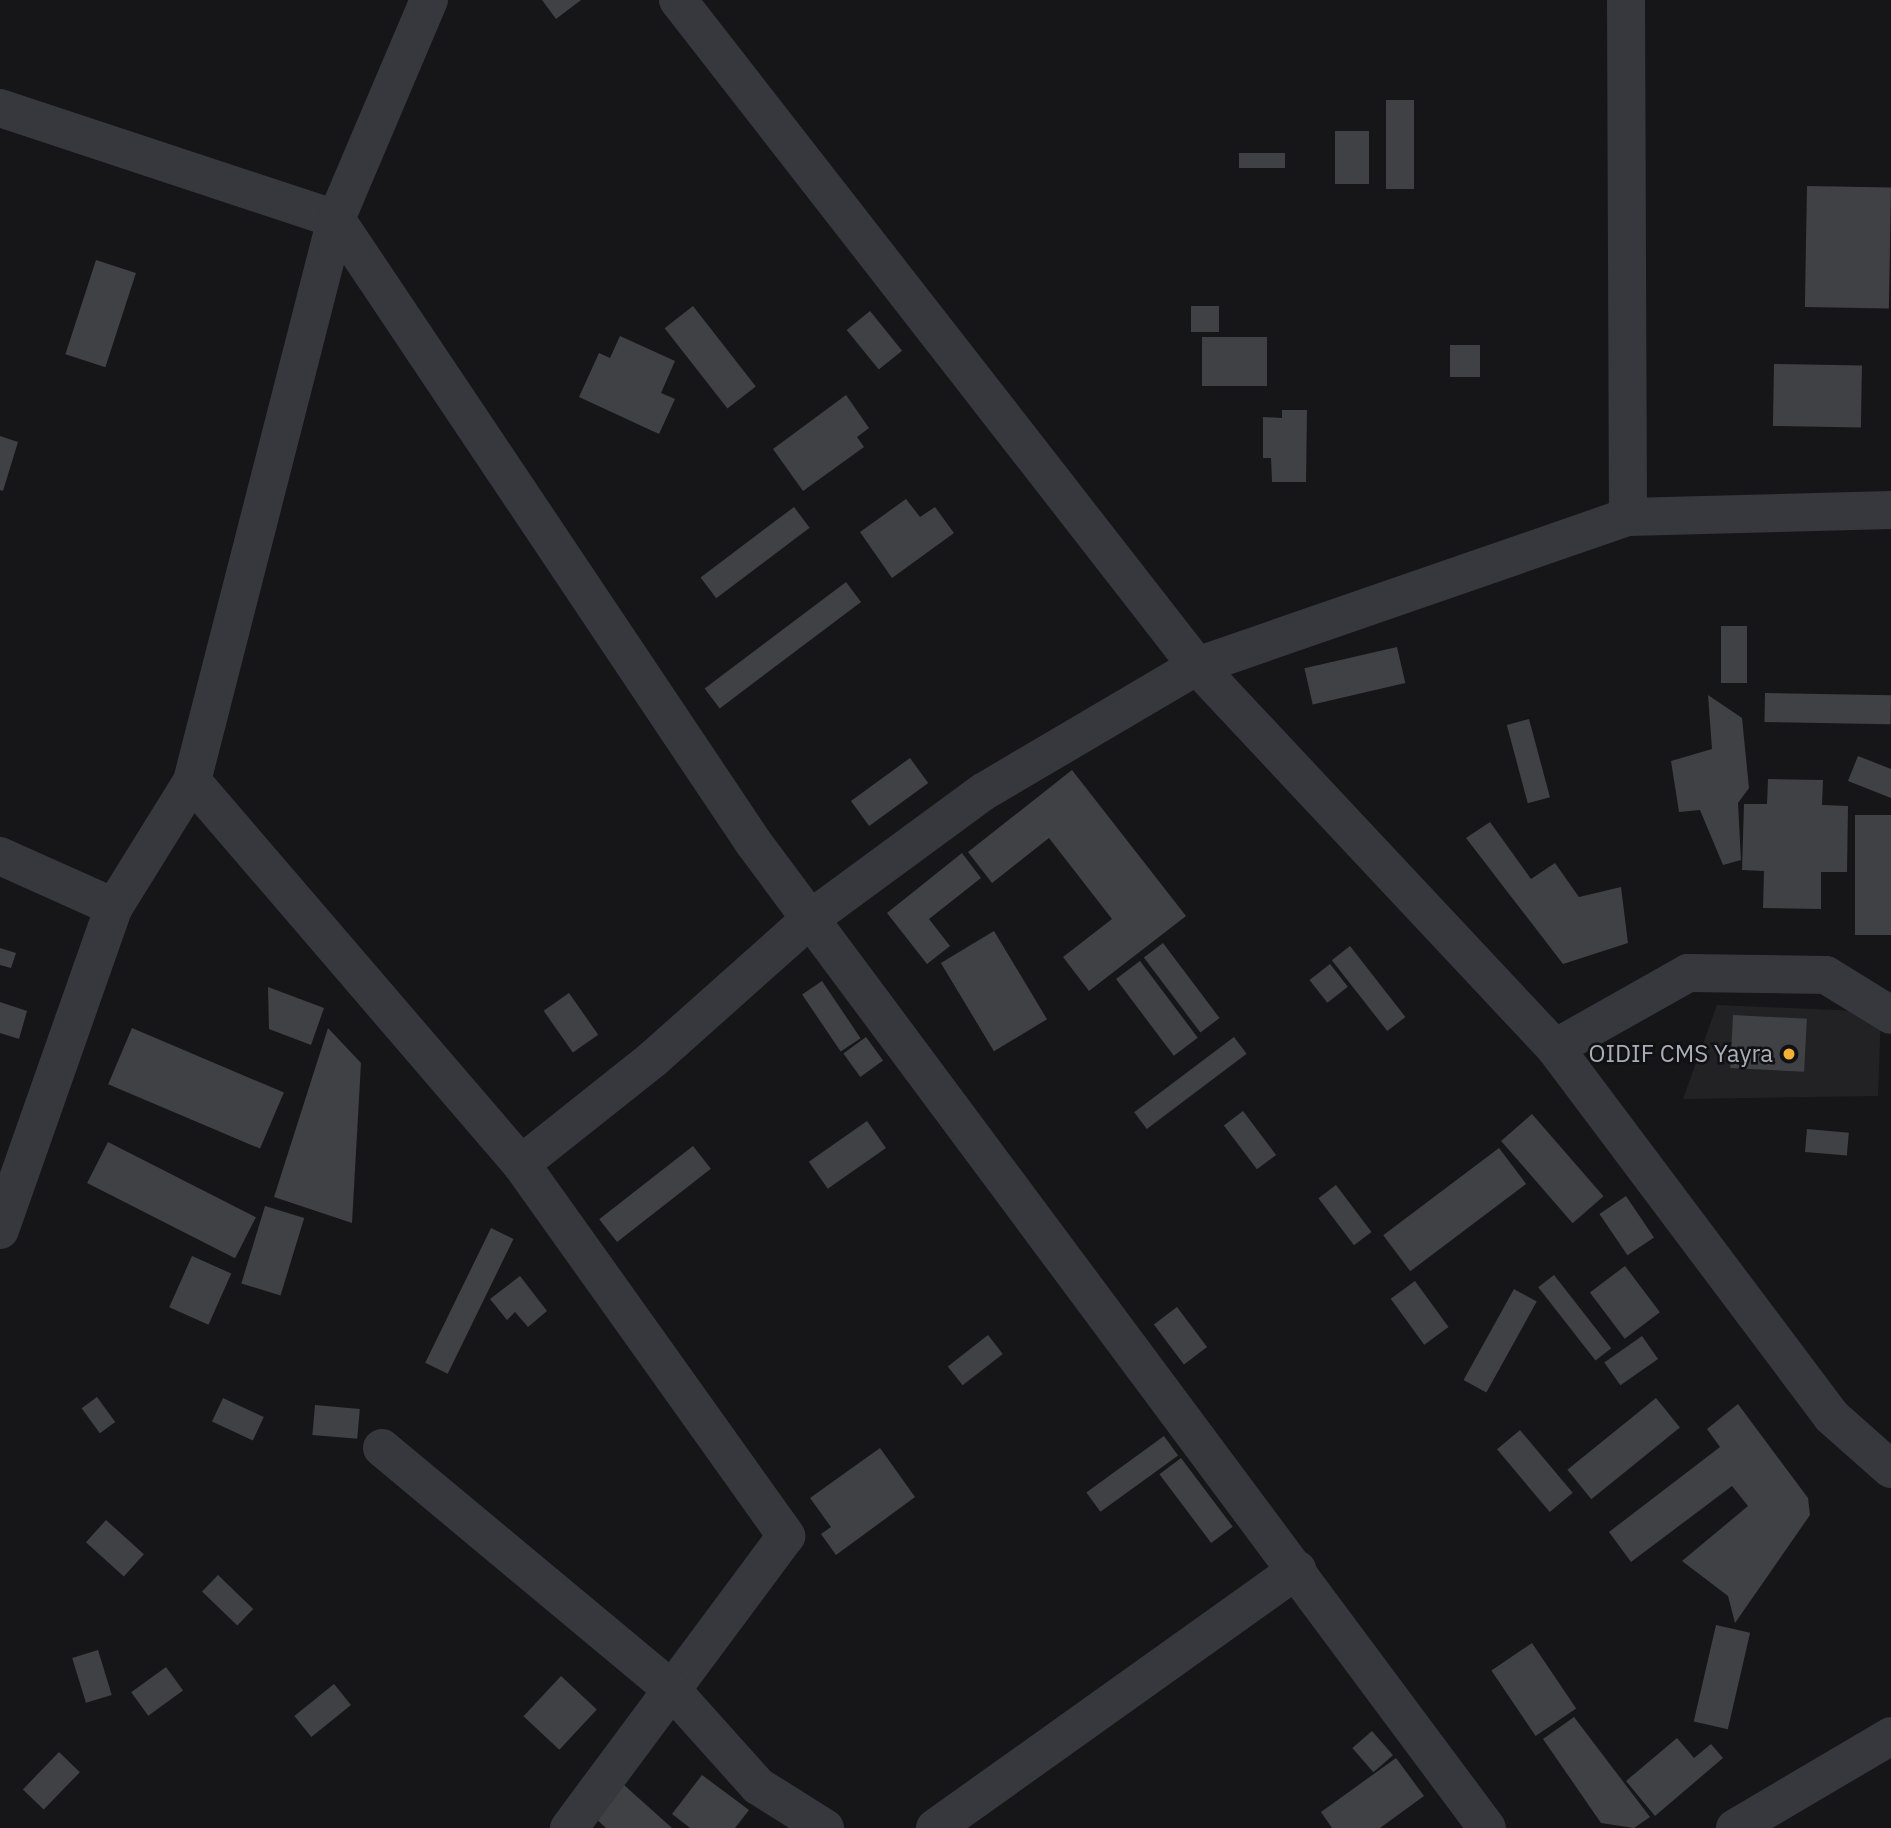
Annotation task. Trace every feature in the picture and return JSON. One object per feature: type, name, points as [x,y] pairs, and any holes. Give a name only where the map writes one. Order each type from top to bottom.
[{"type":"street","points":[[0,1230],[114,907],[192,781],[336,219],[429,0]]},
{"type":"street","points":[[678,0],[1197,666],[1555,1048],[1831,1416],[1891,1469]]},
{"type":"street","points":[[1626,0],[1629,517]]},
{"type":"street","points":[[0,108],[336,219],[810,919],[1487,1828]]},
{"type":"street","points":[[521,1164],[653,1059],[810,919],[983,792],[1197,666],[1629,517],[1891,510]]},
{"type":"street","points":[[192,781],[521,1164],[786,1536],[569,1828]]},
{"type":"street","points":[[0,856],[114,907]]},
{"type":"street","points":[[1555,1048],[1688,973],[1826,975],[1891,1015]]},
{"type":"street","points":[[382,1448],[671,1689],[758,1786],[825,1828]]},
{"type":"street","points":[[934,1828],[1297,1570]]},
{"type":"street","points":[[1735,1828],[1891,1736]]},
{"type":"shaded area","name":"OIDIF CMS Yayra","points":[[1717,1005],[1881,1012],[1878,1096],[1683,1099]]},
{"type":"building","points":[[542,0],[581,0],[556,19]]},
{"type":"building","points":[[1386,100],[1414,100],[1414,189],[1386,189]]},
{"type":"building","points":[[1335,131],[1369,131],[1369,184],[1335,184]]},
{"type":"building","points":[[1239,153],[1285,153],[1285,168],[1239,168]]},
{"type":"building","points":[[1807,186],[1891,187],[1889,308],[1805,307]]},
{"type":"building","points":[[96,260],[136,273],[105,367],[65,354]]},
{"type":"building","points":[[693,306],[756,386],[727,409],[665,328]]},
{"type":"building","points":[[1191,306],[1219,306],[1219,332],[1191,332]]},
{"type":"building","points":[[870,311],[902,351],[879,370],[847,330]]},
{"type":"building","points":[[620,336],[675,361],[661,393],[675,399],[659,434],[579,397],[599,353],[610,358]]},
{"type":"building","points":[[1202,337],[1267,337],[1267,386],[1202,386]]},
{"type":"building","points":[[1450,345],[1480,345],[1480,377],[1450,377]]},
{"type":"building","points":[[1774,364],[1862,366],[1861,428],[1773,426]]},
{"type":"building","points":[[846,395],[869,428],[857,437],[864,447],[803,491],[773,449]]},
{"type":"building","points":[[1282,410],[1307,410],[1306,482],[1272,482],[1271,458],[1263,458],[1263,417],[1282,418]]},
{"type":"building","points":[[0,436],[18,442],[3,491],[0,490]]},
{"type":"building","points":[[906,499],[920,517],[935,507],[954,533],[892,578],[860,532]]},
{"type":"building","points":[[794,507],[810,528],[716,598],[701,577]]},
{"type":"building","points":[[846,582],[861,602],[720,708],[705,689]]},
{"type":"building","points":[[1721,626],[1747,626],[1747,683],[1721,683]]},
{"type":"building","points":[[1397,647],[1405,683],[1313,704],[1304,668]]},
{"type":"building","points":[[1765,693],[1891,695],[1890,724],[1764,722]]},
{"type":"building","points":[[1708,695],[1742,718],[1749,788],[1738,803],[1741,860],[1723,865],[1700,810],[1679,812],[1671,761],[1712,749]]},
{"type":"building","points":[[1529,719],[1550,797],[1528,803],[1507,725]]},
{"type":"building","points":[[1858,756],[1891,769],[1891,798],[1848,781]]},
{"type":"building","points":[[910,758],[928,783],[869,826],[851,801]]},
{"type":"building","points":[[1072,770],[1186,916],[1089,991],[1063,957],[1112,919],[1049,838],[992,883],[968,852]]},
{"type":"building","points":[[1768,779],[1823,780],[1822,805],[1848,806],[1847,872],[1821,872],[1821,909],[1763,908],[1764,871],[1742,870],[1744,804],[1767,804]]},
{"type":"building","points":[[1855,815],[1891,815],[1891,935],[1855,935]]},
{"type":"building","points":[[1490,822],[1531,879],[1555,863],[1579,897],[1621,887],[1628,943],[1563,964],[1466,838]]},
{"type":"building","points":[[962,853],[981,878],[929,919],[950,946],[927,964],[887,913]]},
{"type":"building","points":[[994,931],[1047,1019],[994,1051],[941,963]]},
{"type":"building","points":[[1163,943],[1220,1018],[1200,1033],[1144,957]]},
{"type":"building","points":[[1350,946],[1405,1017],[1387,1031],[1332,960]]},
{"type":"building","points":[[0,948],[16,953],[11,968],[0,965]]},
{"type":"building","points":[[1140,961],[1198,1038],[1174,1056],[1116,979]]},
{"type":"building","points":[[1330,964],[1348,987],[1327,1003],[1310,980]]},
{"type":"building","points":[[822,981],[861,1038],[841,1052],[802,994]]},
{"type":"building","points":[[268,987],[324,1008],[311,1045],[269,1029]]},
{"type":"building","points":[[569,993],[598,1035],[573,1053],[544,1011]]},
{"type":"building","points":[[0,1002],[27,1011],[19,1039],[0,1033]]},
{"type":"building","points":[[1733,1015],[1807,1019],[1804,1072],[1730,1068]]},
{"type":"building","points":[[132,1028],[284,1092],[260,1149],[108,1084]]},
{"type":"building","points":[[328,1028],[361,1063],[352,1223],[274,1197]]},
{"type":"building","points":[[866,1037],[883,1060],[860,1077],[843,1053]]},
{"type":"building","points":[[1234,1037],[1247,1054],[1147,1129],[1134,1112]]},
{"type":"building","points":[[1243,1111],[1276,1155],[1257,1169],[1224,1125]]},
{"type":"building","points":[[1532,1114],[1604,1196],[1573,1223],[1501,1141]]},
{"type":"building","points":[[867,1121],[886,1148],[828,1189],[809,1162]]},
{"type":"building","points":[[1807,1129],[1849,1133],[1847,1156],[1805,1152]]},
{"type":"building","points":[[108,1142],[256,1217],[235,1258],[87,1183]]},
{"type":"building","points":[[693,1146],[711,1169],[617,1242],[599,1219]]},
{"type":"building","points":[[1499,1148],[1526,1184],[1410,1271],[1383,1235]]},
{"type":"building","points":[[1336,1185],[1372,1232],[1354,1245],[1318,1198]]},
{"type":"building","points":[[1626,1196],[1654,1237],[1627,1255],[1599,1214]]},
{"type":"building","points":[[265,1206],[304,1218],[281,1295],[241,1283]]},
{"type":"building","points":[[491,1228],[513,1239],[448,1374],[425,1363]]},
{"type":"building","points":[[192,1256],[231,1273],[209,1325],[169,1307]]},
{"type":"building","points":[[1625,1266],[1660,1312],[1625,1339],[1590,1292]]},
{"type":"building","points":[[1554,1275],[1611,1348],[1595,1361],[1538,1287]]},
{"type":"building","points":[[520,1276],[547,1311],[528,1327],[515,1312],[507,1320],[490,1299]]},
{"type":"building","points":[[1415,1281],[1449,1327],[1424,1345],[1391,1299]]},
{"type":"building","points":[[1514,1289],[1537,1302],[1486,1393],[1464,1380]]},
{"type":"building","points":[[1177,1307],[1207,1347],[1184,1364],[1154,1324]]},
{"type":"building","points":[[988,1335],[1003,1354],[963,1385],[948,1366]]},
{"type":"building","points":[[1642,1336],[1658,1359],[1620,1385],[1604,1362]]},
{"type":"building","points":[[97,1397],[115,1422],[100,1433],[82,1408]]},
{"type":"building","points":[[223,1398],[264,1417],[253,1441],[212,1422]]},
{"type":"building","points":[[1656,1398],[1680,1428],[1591,1499],[1567,1470]]},
{"type":"building","points":[[1738,1404],[1808,1498],[1810,1515],[1735,1623],[1728,1596],[1682,1561],[1748,1506],[1732,1486],[1631,1562],[1609,1532],[1720,1447],[1707,1429]]},
{"type":"building","points":[[315,1405],[360,1409],[357,1439],[312,1435]]},
{"type":"building","points":[[1520,1430],[1573,1493],[1550,1512],[1497,1449]]},
{"type":"building","points":[[1164,1436],[1178,1455],[1100,1512],[1086,1492]]},
{"type":"building","points":[[880,1448],[915,1497],[836,1555],[821,1534],[831,1527],[810,1498]]},
{"type":"building","points":[[1181,1458],[1233,1527],[1211,1543],[1159,1474]]},
{"type":"building","points":[[106,1520],[144,1554],[124,1576],[86,1542]]},
{"type":"building","points":[[218,1575],[253,1609],[237,1626],[202,1592]]},
{"type":"building","points":[[1716,1625],[1750,1633],[1728,1729],[1694,1721]]},
{"type":"building","points":[[1532,1643],[1576,1708],[1536,1736],[1491,1670]]},
{"type":"building","points":[[98,1650],[112,1695],[86,1703],[72,1658]]},
{"type":"building","points":[[166,1667],[183,1690],[148,1716],[131,1692]]},
{"type":"building","points":[[561,1676],[597,1709],[559,1750],[523,1716]]},
{"type":"building","points":[[334,1684],[351,1705],[311,1737],[294,1716]]},
{"type":"building","points":[[1574,1717],[1650,1817],[1634,1828],[1601,1823],[1543,1739]]},
{"type":"building","points":[[1372,1731],[1393,1755],[1373,1772],[1352,1748]]},
{"type":"building","points":[[1677,1738],[1694,1758],[1711,1744],[1723,1758],[1655,1816],[1626,1781]]},
{"type":"building","points":[[59,1752],[80,1772],[44,1810],[23,1789]]},
{"type":"building","points":[[1396,1758],[1424,1796],[1380,1828],[1332,1828],[1321,1812]]},
{"type":"building","points":[[702,1775],[749,1810],[735,1828],[690,1828],[672,1814]]},
{"type":"building","points":[[624,1785],[672,1828],[606,1828],[595,1818]]},
{"type":"place","name":"OIDIF CMS Yayra","points":[[1789,1054]]}]
